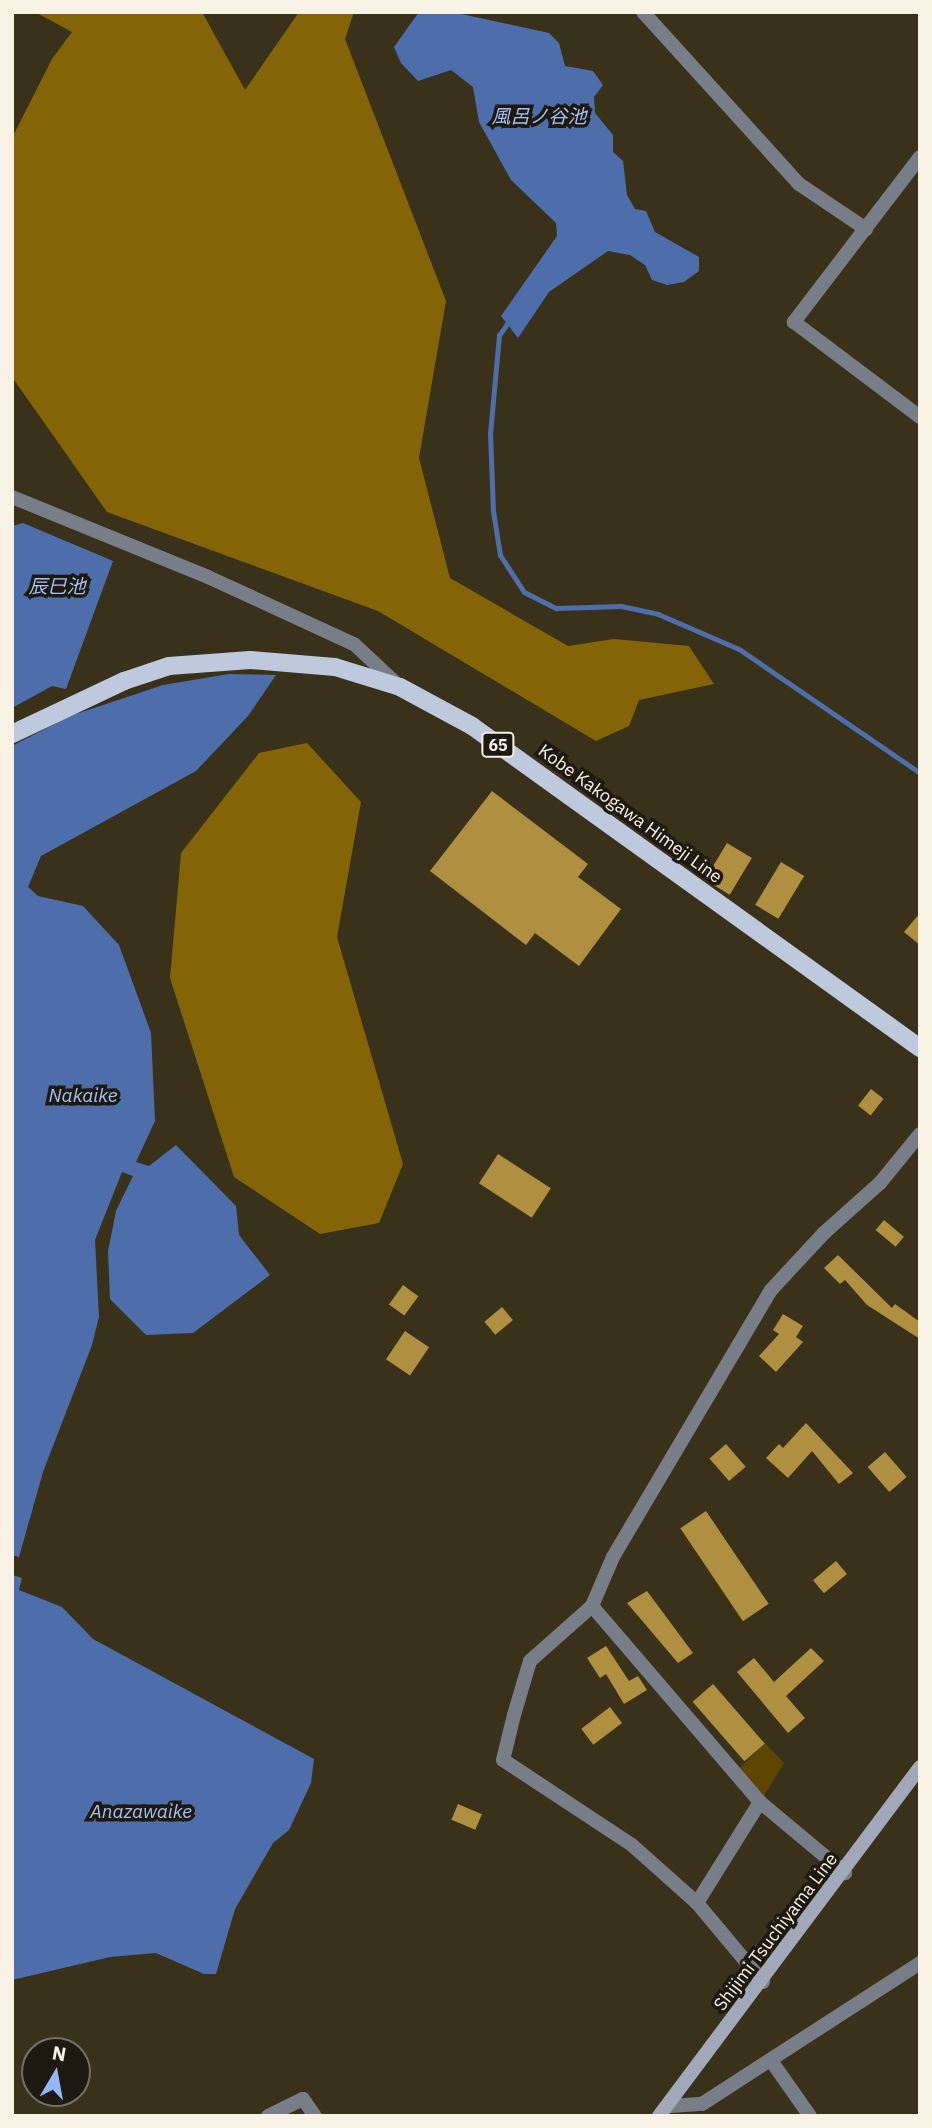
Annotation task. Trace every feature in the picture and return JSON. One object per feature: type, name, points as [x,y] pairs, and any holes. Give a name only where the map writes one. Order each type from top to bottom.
[{"type":"main road","name":"Kobe Kakogawa Himeji Line","points":[[12,734],[124,681],[169,666],[250,660],[335,667],[400,687],[472,726],[920,1048]]},
{"type":"main road","name":"Shijimi Tsuchiyama Line","points":[[659,2116],[671,2106],[845,1873],[920,1767]]},
{"type":"street","points":[[643,12],[799,184],[866,229]]},
{"type":"street","points":[[920,157],[794,322],[920,417]]},
{"type":"street","points":[[12,498],[208,577],[354,644],[400,687]]},
{"type":"street","points":[[763,1982],[697,1903],[632,1845],[503,1760],[530,1661],[592,1606],[613,1557],[771,1290],[824,1233],[880,1183],[920,1134]]},
{"type":"street","points":[[592,1606],[760,1802],[845,1873]]},
{"type":"street","points":[[697,1903],[760,1802]]},
{"type":"street","points":[[671,2106],[702,2104],[772,2062],[920,1963]]},
{"type":"street","points":[[772,2062],[810,2116]]},
{"type":"street","points":[[268,2116],[303,2099],[315,2116]]},
{"type":"shaded area","points":[[35,12],[202,12],[245,90],[299,12],[354,12],[345,39],[446,301],[419,458],[450,578],[568,646],[614,639],[689,646],[714,684],[639,700],[629,726],[596,741],[378,611],[107,512],[12,377],[12,138],[52,59],[72,32]]},
{"type":"shaded area","points":[[307,743],[361,802],[337,937],[403,1164],[379,1223],[320,1234],[234,1177],[170,978],[181,853],[259,753]]},
{"type":"shaded area","points":[[765,1743],[784,1763],[760,1802],[735,1773]]},
{"type":"water","name":"風呂ノ谷池","points":[[419,12],[452,12],[549,33],[559,43],[565,66],[593,71],[603,85],[594,97],[595,113],[613,135],[613,152],[623,161],[627,195],[635,209],[646,211],[655,232],[699,257],[699,271],[684,282],[667,285],[652,280],[645,265],[630,255],[608,251],[549,292],[518,338],[501,316],[557,236],[556,223],[511,180],[479,122],[473,87],[451,70],[418,81],[401,63],[394,47]]},
{"type":"water","name":"辰巳池","points":[[23,523],[113,561],[66,689],[52,686],[12,708],[12,526]]},
{"type":"water","name":"Nakaike","points":[[229,674],[276,675],[248,716],[196,771],[41,856],[28,887],[38,896],[83,906],[119,945],[151,1033],[155,1121],[136,1162],[149,1166],[176,1145],[236,1206],[239,1235],[270,1275],[193,1333],[146,1335],[110,1299],[108,1251],[116,1211],[133,1176],[122,1172],[95,1240],[99,1317],[92,1345],[43,1472],[19,1557],[12,1555],[12,746],[70,716],[163,685]]},
{"type":"water","name":"Anazawaike","points":[[12,1575],[22,1578],[19,1590],[62,1607],[93,1639],[314,1759],[311,1783],[289,1830],[273,1843],[235,1909],[216,1974],[204,1974],[156,1953],[110,1957],[12,1980]]},
{"type":"building","points":[[492,791],[588,864],[578,877],[621,909],[579,966],[535,933],[526,945],[430,871]]},
{"type":"building","points":[[727,843],[752,858],[730,895],[705,880]]},
{"type":"building","points":[[781,862],[804,876],[778,919],[755,905]]},
{"type":"building","points":[[920,913],[920,945],[904,932]]},
{"type":"building","points":[[871,1089],[884,1099],[871,1115],[858,1106]]},
{"type":"building","points":[[498,1154],[551,1188],[532,1218],[479,1183]]},
{"type":"building","points":[[884,1220],[904,1237],[896,1247],[876,1230]]},
{"type":"building","points":[[838,1255],[892,1308],[895,1304],[920,1322],[920,1339],[867,1305],[845,1280],[840,1284],[824,1268]]},
{"type":"building","points":[[403,1285],[418,1296],[404,1316],[389,1304]]},
{"type":"building","points":[[502,1307],[513,1320],[495,1335],[484,1322]]},
{"type":"building","points":[[783,1314],[803,1326],[796,1337],[803,1342],[776,1372],[759,1356],[779,1334],[773,1330]]},
{"type":"building","points":[[405,1331],[429,1347],[410,1375],[386,1359]]},
{"type":"building","points":[[806,1423],[853,1473],[839,1484],[812,1451],[788,1478],[766,1458],[779,1444],[783,1448]]},
{"type":"building","points":[[726,1444],[746,1467],[729,1481],[709,1458]]},
{"type":"building","points":[[885,1452],[907,1477],[889,1492],[868,1467]]},
{"type":"building","points":[[706,1511],[769,1604],[743,1621],[680,1528]]},
{"type":"building","points":[[836,1561],[847,1574],[824,1593],[813,1580]]},
{"type":"building","points":[[647,1591],[693,1653],[678,1663],[627,1603]]},
{"type":"building","points":[[606,1646],[629,1681],[638,1676],[647,1690],[624,1704],[606,1674],[600,1678],[587,1658]]},
{"type":"building","points":[[811,1648],[824,1661],[786,1696],[805,1718],[788,1733],[737,1672],[754,1658],[774,1682]]},
{"type":"building","points":[[713,1684],[765,1744],[744,1761],[693,1702]]},
{"type":"building","points":[[610,1707],[622,1723],[593,1745],[581,1729]]},
{"type":"building","points":[[458,1804],[482,1814],[475,1830],[451,1820]]},
{"type":"waterway","points":[[511,318],[499,335],[490,433],[493,511],[500,555],[524,592],[556,608],[621,606],[658,614],[739,649],[920,773]]}]
